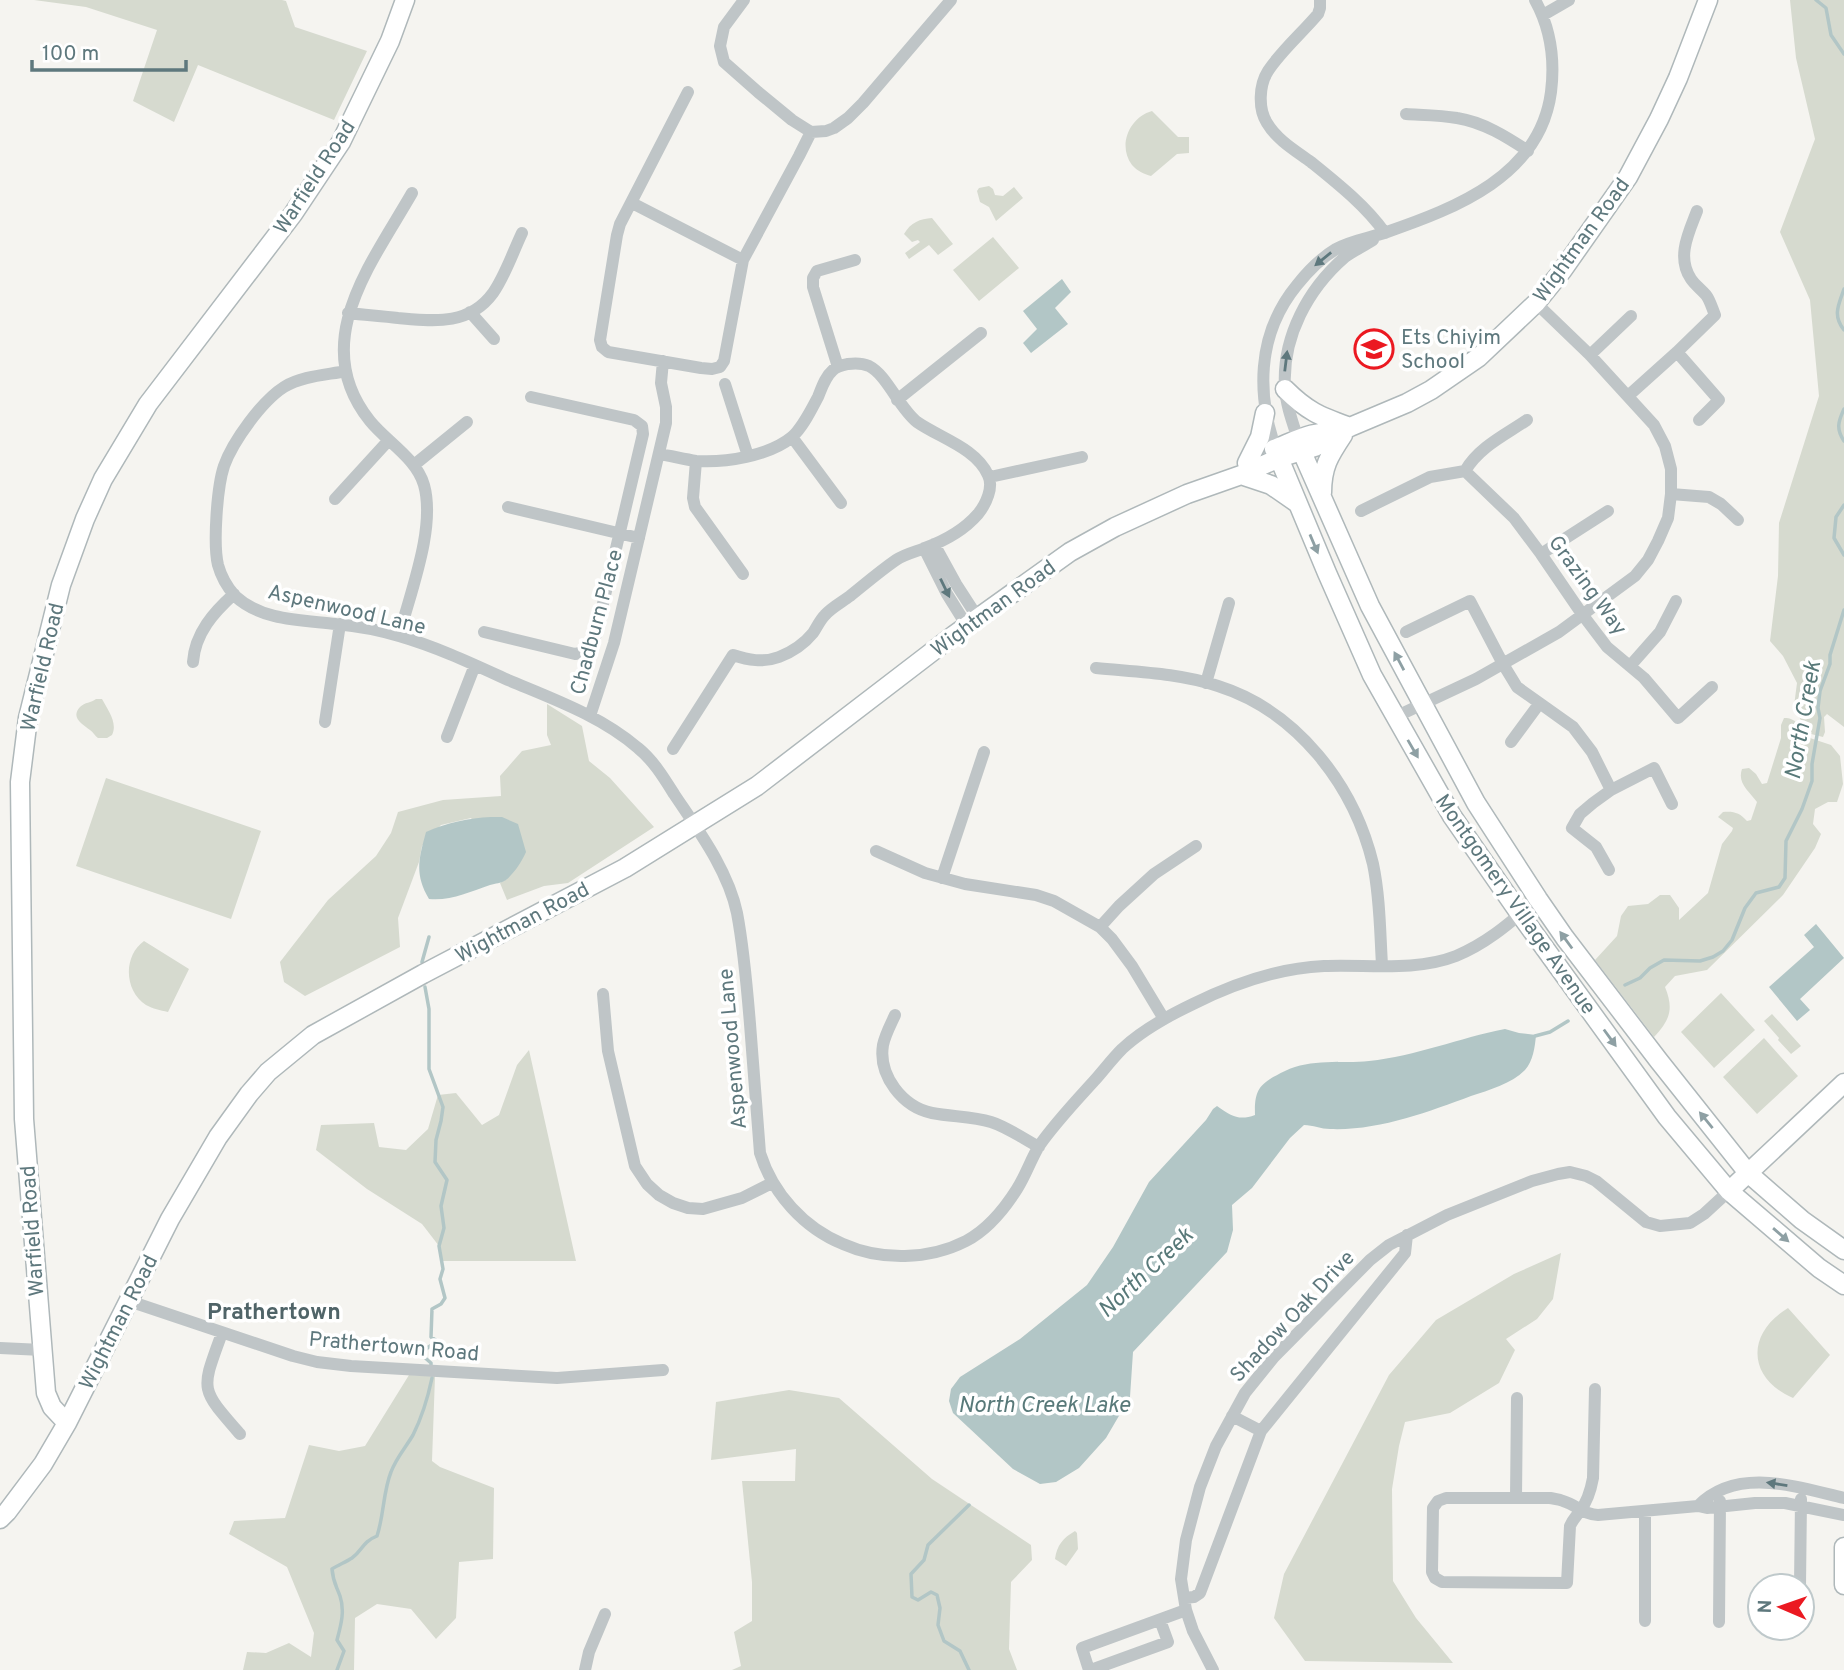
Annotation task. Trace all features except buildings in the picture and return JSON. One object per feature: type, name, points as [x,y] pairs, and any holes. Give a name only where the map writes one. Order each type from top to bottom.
[{"type":"main road","name":"Warfield Road","points":[[67,1423],[52,1407],[46,1393],[24,1119],[20,782],[28,718],[61,585],[103,479],[148,404],[293,214],[341,142],[390,41],[405,0]]},
{"type":"main road","name":"Wightman Road","points":[[0,1519],[43,1464],[67,1423],[170,1219],[218,1137],[268,1072],[313,1035],[625,868],[757,786],[1070,552],[1115,527],[1210,485],[1223,473],[1244,469],[1277,453],[1300,446],[1326,442],[1344,430],[1431,390],[1479,357],[1536,303],[1562,271],[1628,177],[1660,119],[1708,0]]},
{"type":"main road","points":[[1285,389],[1300,404],[1344,430],[1325,465],[1322,496]]},
{"type":"main road","points":[[1265,413],[1259,437],[1244,469],[1297,504]]},
{"type":"main road","name":"Montgomery Village Avenue","points":[[1300,446],[1370,606],[1476,803],[1538,899],[1659,1061],[1748,1173],[1802,1220],[1844,1250]]},
{"type":"main road","name":"Montgomery Village Avenue","points":[[1277,453],[1372,675],[1452,816],[1667,1117],[1729,1191],[1819,1268],[1844,1285]]},
{"type":"main road","points":[[1729,1191],[1844,1083]]},
{"type":"main road","points":[[1844,1547],[1844,1584]]},
{"type":"street","points":[[744,0],[724,27],[720,46],[724,62],[792,120],[811,132],[834,128],[848,118],[951,0]]},
{"type":"street","points":[[1320,0],[1318,14],[1267,72],[1262,86],[1263,116],[1279,138],[1374,217],[1385,233]]},
{"type":"street","points":[[1277,453],[1265,413],[1263,376],[1266,347],[1287,298],[1304,276],[1336,249],[1460,203],[1503,176],[1528,151],[1544,122],[1553,76],[1552,51],[1543,15],[1535,0]]},
{"type":"street","points":[[1543,15],[1569,0]]},
{"type":"street","points":[[688,92],[617,235],[600,340],[602,347],[608,352],[712,369],[720,367],[724,361],[743,260],[811,132]]},
{"type":"street","points":[[1406,114],[1458,118],[1502,134],[1528,151]]},
{"type":"street","points":[[399,636],[419,561],[426,526],[427,500],[421,476],[414,465],[388,441],[358,404],[346,371],[343,349],[348,313],[358,288],[412,193]]},
{"type":"street","points":[[632,203],[743,260]]},
{"type":"street","points":[[1628,396],[1715,315],[1708,297],[1691,279],[1683,257],[1697,211]]},
{"type":"street","points":[[348,313],[437,321],[470,312],[494,292],[522,233]]},
{"type":"street","points":[[1300,446],[1289,411],[1285,365],[1300,314],[1318,285],[1346,256],[1385,233]]},
{"type":"street","points":[[838,367],[813,287],[813,278],[817,271],[855,260]]},
{"type":"street","points":[[1395,717],[1476,679],[1559,632],[1635,576],[1648,561],[1668,518],[1671,469],[1665,446],[1654,425],[1590,355],[1536,303]]},
{"type":"street","points":[[470,312],[494,340]]},
{"type":"street","points":[[1590,355],[1631,316]]},
{"type":"street","points":[[897,400],[981,333]]},
{"type":"street","points":[[1677,352],[1719,400],[1699,420]]},
{"type":"street","name":"Chadburn Place","points":[[590,716],[614,643],[659,454],[667,414],[661,383],[663,361]]},
{"type":"street","points":[[659,454],[696,461],[721,461],[769,449],[792,437],[805,420],[825,380],[838,367],[861,364],[871,367],[907,413],[972,455],[990,477],[986,502],[968,524],[895,561],[825,614],[812,635],[789,653],[776,659],[761,661],[733,654],[673,749]]},
{"type":"street","points":[[193,662],[197,643],[206,623],[234,594],[221,573],[216,555],[219,488],[230,453],[263,405],[282,388],[311,377],[346,371]]},
{"type":"street","points":[[725,384],[748,456]]},
{"type":"street","name":"Chadburn Place","points":[[484,632],[575,654],[585,652],[593,646],[643,435],[642,426],[634,420],[531,397]]},
{"type":"street","points":[[1362,511],[1430,477],[1465,471],[1479,452],[1527,420]]},
{"type":"street","points":[[414,465],[467,422]]},
{"type":"street","points":[[792,437],[841,503]]},
{"type":"street","points":[[335,499],[388,441]]},
{"type":"street","points":[[990,477],[1082,457]]},
{"type":"street","points":[[696,461],[692,498],[695,507],[743,574]]},
{"type":"street","name":"Grazing Way","points":[[1465,471],[1514,518],[1607,647],[1644,678],[1678,718],[1712,687]]},
{"type":"street","points":[[1671,494],[1709,497],[1738,520]]},
{"type":"street","name":"Chadburn Place","points":[[508,507],[639,538]]},
{"type":"street","points":[[1541,554],[1608,511]]},
{"type":"street","points":[[929,546],[956,584],[973,622]]},
{"type":"street","name":"Aspenwood Lane","points":[[234,594],[256,609],[278,617],[340,624],[399,636],[590,716],[614,729],[641,750],[660,772],[722,870],[737,910],[747,989],[760,1153],[766,1171],[772,1183],[813,1228],[857,1250],[913,1256],[966,1241],[988,1225],[1017,1189],[1039,1147],[1122,1049],[1164,1019],[1192,1004],[1265,976],[1310,967],[1421,964],[1453,957],[1484,943],[1538,899]]},
{"type":"street","points":[[1406,632],[1470,601],[1517,687],[1562,719],[1581,737],[1592,752],[1611,790]]},
{"type":"street","points":[[1630,666],[1660,632],[1676,601]]},
{"type":"street","points":[[1206,683],[1229,603]]},
{"type":"street","points":[[325,722],[340,624]]},
{"type":"street","points":[[447,737],[475,666]]},
{"type":"street","points":[[1096,668],[1186,678],[1219,686],[1248,698],[1282,719],[1322,759],[1356,813],[1372,863],[1377,888],[1382,965]]},
{"type":"street","points":[[1511,743],[1539,704]]},
{"type":"street","points":[[942,878],[984,752]]},
{"type":"street","points":[[1609,870],[1596,847],[1572,828],[1580,814],[1611,790],[1654,768],[1672,804]]},
{"type":"street","points":[[1100,927],[1154,874],[1196,846]]},
{"type":"street","points":[[876,851],[942,878],[1036,895],[1054,901],[1100,927],[1132,966],[1164,1019]]},
{"type":"street","points":[[603,995],[608,1051],[635,1166],[647,1184],[673,1203],[703,1209],[742,1198],[772,1183]]},
{"type":"street","points":[[895,1015],[884,1043],[883,1055],[885,1070],[893,1087],[904,1100],[915,1108],[932,1113],[993,1122],[1039,1147]]},
{"type":"street","name":"Shadow Oak Drive","points":[[1213,1670],[1193,1631],[1181,1579],[1190,1518],[1208,1467],[1232,1416],[1259,1374],[1370,1260],[1407,1235],[1447,1215],[1532,1181],[1558,1174],[1570,1172],[1596,1181],[1646,1222],[1660,1226],[1690,1223],[1729,1191]]},
{"type":"street","name":"Shadow Oak Drive","points":[[1185,1604],[1200,1593],[1261,1431],[1405,1253],[1407,1235]]},
{"type":"street","name":"Prathertown Road","points":[[129,1301],[317,1362],[558,1378],[663,1370]]},
{"type":"street","points":[[222,1333],[207,1375],[206,1389],[212,1402],[240,1434]]},
{"type":"street","points":[[0,1348],[42,1350]]},
{"type":"street","points":[[1595,1389],[1593,1478],[1590,1492],[1580,1511],[1574,1517],[1570,1526],[1567,1583],[1454,1583],[1435,1578],[1432,1572],[1433,1508],[1438,1501],[1446,1498],[1550,1498],[1564,1501],[1580,1511],[1598,1516],[1698,1506],[1707,1508],[1769,1503],[1844,1515]]},
{"type":"street","points":[[1516,1498],[1517,1398]]},
{"type":"street","points":[[1232,1416],[1261,1431]]},
{"type":"street","points":[[1698,1506],[1735,1485],[1761,1482],[1844,1498]]},
{"type":"street","points":[[1800,1572],[1802,1489]]},
{"type":"street","points":[[1719,1622],[1721,1491]]},
{"type":"street","points":[[1644,1621],[1645,1511]]},
{"type":"street","points":[[1160,1620],[1168,1642],[1090,1670],[1082,1648],[1160,1620],[1185,1604]]},
{"type":"street","points":[[585,1670],[589,1652],[605,1614]]},
{"type":"shaded area","points":[[34,0],[282,0],[286,1],[295,27],[367,51],[334,120],[198,65],[174,122],[133,101],[157,30],[86,7]]},
{"type":"shaded area","points":[[1790,0],[1844,0],[1844,727],[1827,714],[1824,717],[1823,737],[1807,733],[1794,706],[1797,683],[1783,656],[1770,641],[1778,576],[1779,523],[1819,396],[1810,300],[1780,232],[1815,139],[1796,58]]},
{"type":"shaded area","points":[[1152,111],[1178,137],[1189,137],[1189,153],[1177,154],[1151,176],[1134,167],[1128,157],[1126,141],[1137,119]]},
{"type":"shaded area","points":[[989,186],[995,195],[1003,196],[1014,187],[1023,198],[996,221],[989,207],[980,202],[977,191]]},
{"type":"shaded area","points":[[932,218],[953,244],[938,255],[929,245],[909,259],[905,253],[920,242],[912,242],[904,234],[916,222]]},
{"type":"shaded area","points":[[993,237],[1019,268],[979,301],[953,270]]},
{"type":"shaded area","points":[[102,699],[113,721],[114,730],[107,738],[98,738],[77,718],[80,707]]},
{"type":"shaded area","points":[[547,704],[582,726],[589,761],[610,778],[654,827],[568,883],[544,886],[507,900],[500,883],[507,879],[471,818],[441,825],[422,846],[419,862],[398,918],[400,947],[305,996],[284,982],[280,962],[328,900],[376,856],[391,833],[398,812],[443,800],[501,796],[500,776],[522,751],[551,745],[547,735]]},
{"type":"shaded area","points":[[1784,718],[1795,721],[1804,736],[1831,745],[1840,756],[1843,784],[1837,802],[1828,802],[1815,809],[1813,824],[1821,834],[1815,848],[1783,895],[1707,970],[1675,976],[1665,987],[1669,1014],[1654,1037],[1595,960],[1617,936],[1621,916],[1628,906],[1648,904],[1660,895],[1670,895],[1679,908],[1679,920],[1708,893],[1722,844],[1733,828],[1718,817],[1723,812],[1730,812],[1739,814],[1747,821],[1751,820],[1757,802],[1742,783],[1742,769],[1749,768],[1762,784],[1767,783],[1781,738]]},
{"type":"shaded area","points":[[106,778],[261,831],[231,919],[76,866]]},
{"type":"shaded area","points":[[144,941],[189,969],[168,1012],[146,1005],[133,991],[130,983],[132,955]]},
{"type":"shaded area","points":[[1721,993],[1755,1030],[1714,1068],[1681,1032]]},
{"type":"shaded area","points":[[1772,1014],[1801,1046],[1791,1054],[1764,1021]]},
{"type":"shaded area","points":[[1764,1038],[1798,1076],[1757,1114],[1723,1077]]},
{"type":"shaded area","points":[[529,1050],[576,1261],[441,1261],[439,1246],[422,1224],[367,1189],[316,1150],[321,1125],[374,1123],[379,1147],[406,1150],[428,1129],[438,1095],[456,1093],[482,1125],[499,1115],[517,1065]]},
{"type":"shaded area","points":[[1561,1253],[1553,1299],[1537,1319],[1506,1339],[1515,1350],[1499,1383],[1450,1413],[1405,1422],[1392,1489],[1393,1581],[1416,1618],[1453,1663],[1305,1661],[1274,1618],[1284,1574],[1389,1375],[1436,1320],[1514,1274]]},
{"type":"shaded area","points":[[1788,1308],[1830,1355],[1793,1398],[1767,1379],[1760,1367],[1758,1355],[1759,1342],[1765,1330],[1774,1318]]},
{"type":"shaded area","points":[[409,1375],[435,1376],[432,1461],[440,1467],[494,1488],[493,1559],[459,1562],[456,1618],[436,1639],[411,1609],[377,1604],[355,1618],[354,1670],[243,1670],[247,1652],[266,1653],[289,1643],[311,1657],[314,1633],[287,1567],[229,1534],[234,1521],[285,1518],[309,1445],[339,1451],[365,1446]]},
{"type":"shaded area","points":[[789,1390],[839,1398],[932,1479],[1031,1545],[1032,1560],[1011,1582],[1009,1649],[1017,1670],[732,1670],[741,1666],[734,1632],[752,1621],[752,1582],[742,1481],[795,1481],[796,1449],[711,1460],[716,1402]]},
{"type":"shaded area","points":[[1075,1531],[1078,1549],[1066,1566],[1055,1559],[1057,1550],[1061,1542]]},
{"type":"water","points":[[1062,279],[1071,292],[1055,308],[1068,324],[1031,353],[1023,343],[1037,329],[1023,311]]},
{"type":"water","points":[[502,817],[518,824],[526,852],[515,871],[502,882],[452,897],[429,899],[421,882],[419,866],[426,832],[458,821]]},
{"type":"water","points":[[1816,924],[1844,958],[1800,999],[1810,1010],[1797,1021],[1769,987],[1814,947],[1804,935]]},
{"type":"water","name":"North Creek Lake","points":[[1505,1029],[1536,1035],[1528,1066],[1507,1083],[1384,1124],[1348,1129],[1304,1125],[1290,1138],[1252,1188],[1232,1205],[1233,1230],[1227,1252],[1133,1352],[1130,1397],[1106,1438],[1079,1468],[1056,1482],[1040,1484],[1013,1469],[953,1413],[949,1401],[951,1389],[960,1377],[1020,1339],[1087,1285],[1113,1247],[1149,1182],[1217,1106],[1235,1116],[1249,1117],[1255,1115],[1257,1093],[1264,1083],[1295,1067],[1316,1063],[1386,1059]]},
{"type":"waterway","name":"North Creek","points":[[1816,0],[1826,8],[1831,35],[1844,54]]},
{"type":"waterway","name":"North Creek","points":[[1844,289],[1837,314],[1844,330]]},
{"type":"waterway","name":"North Creek","points":[[1844,409],[1839,425],[1844,441]]},
{"type":"waterway","name":"North Creek","points":[[1844,505],[1836,517],[1834,538],[1844,555]]},
{"type":"waterway","name":"North Creek","points":[[1625,985],[1640,978],[1664,960],[1700,961],[1723,951],[1732,940],[1745,908],[1756,893],[1779,887],[1785,878],[1786,841],[1812,781],[1812,764],[1820,718],[1820,691],[1844,610]]},
{"type":"waterway","points":[[422,962],[429,937]]},
{"type":"waterway","points":[[425,987],[429,1009],[429,1069],[443,1107],[436,1140],[435,1162],[447,1180],[441,1206],[444,1228],[439,1246],[443,1269],[440,1279],[445,1298],[432,1309],[431,1337],[437,1341],[426,1349],[423,1356],[431,1363],[431,1367]]},
{"type":"waterway","name":"North Creek","points":[[1535,1036],[1550,1032],[1568,1021]]},
{"type":"waterway","points":[[337,1670],[344,1651],[337,1640],[342,1607],[332,1569],[352,1558],[368,1541],[377,1536],[391,1472],[413,1435],[432,1378]]},
{"type":"waterway","name":"North Creek","points":[[969,1505],[928,1545],[924,1560],[911,1574],[912,1597],[918,1600],[931,1592],[937,1595],[940,1608],[938,1625],[944,1641],[960,1651],[969,1670]]},
{"type":"place","name":"Ets Chiyim School","points":[[1374,349]]},
{"type":"district","name":"Prathertown","points":[[274,1311]]}]
